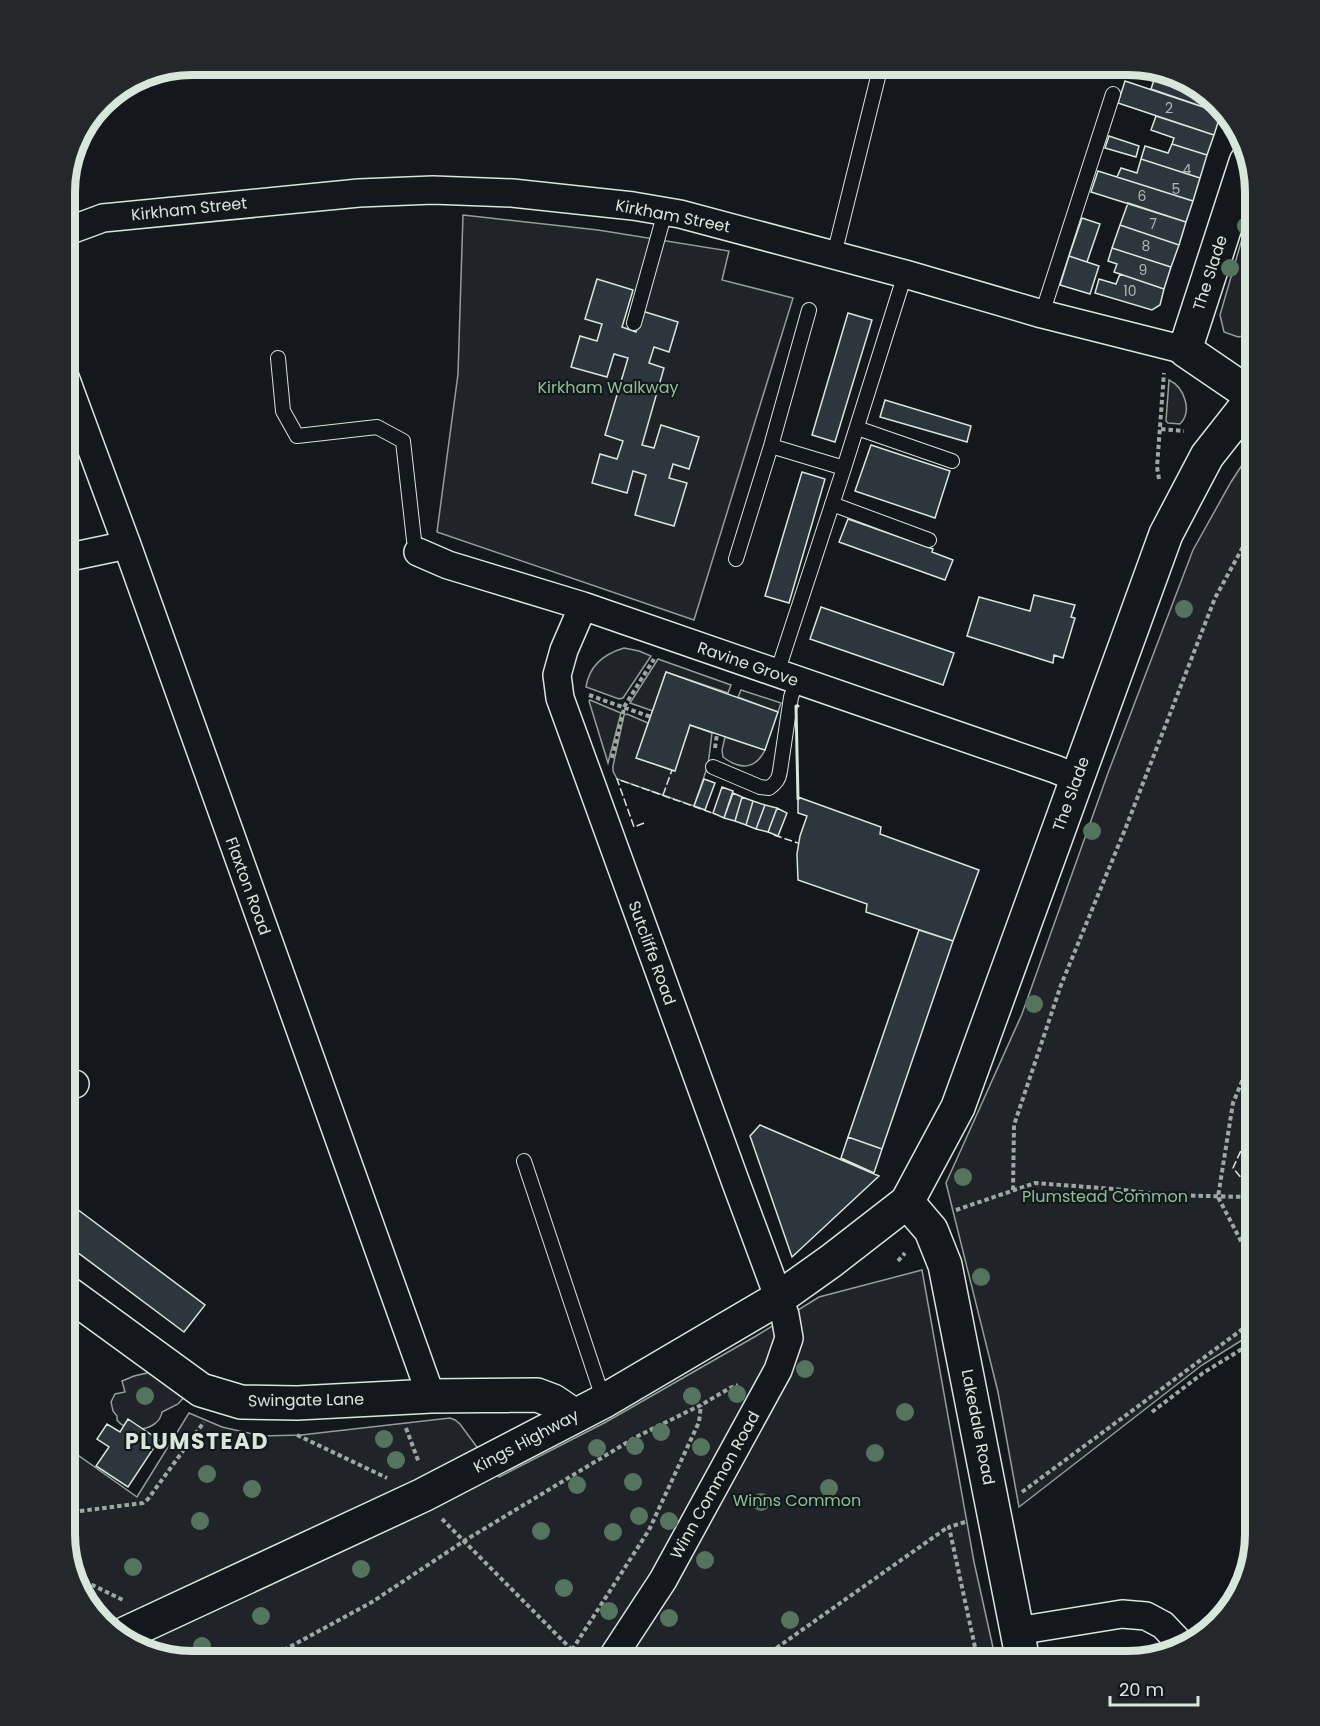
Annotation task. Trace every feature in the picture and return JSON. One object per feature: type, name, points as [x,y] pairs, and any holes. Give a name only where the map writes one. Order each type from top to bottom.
[{"type":"street","name":"The Slade","points":[[1174,361],[1243,171]]},
{"type":"street","name":"Kirkham Street","points":[[75,228],[103,218],[359,193],[433,190],[575,199],[681,214],[905,274],[1042,314],[1174,361],[1245,392]]},
{"type":"street","name":"Flaxton Road","points":[[75,404],[431,1396]]},
{"type":"street","name":"The Slade","points":[[907,1202],[958,1107],[1166,534],[1207,456],[1245,408]]},
{"type":"street","points":[[75,556],[127,545]]},
{"type":"street","name":"Ravine Grove","points":[[418,552],[483,577],[583,606],[1077,778]]},
{"type":"street","name":"Sutcliffe Road","points":[[583,606],[564,650],[557,675],[560,698],[779,1298]]},
{"type":"street","name":"Kings Highway","points":[[129,1632],[423,1495],[604,1401],[779,1298],[907,1202]]},
{"type":"street","name":"Lakedale Road","points":[[907,1202],[931,1230],[945,1265],[1020,1646]]},
{"type":"street","name":"Swingate Lane","points":[[75,1298],[201,1390],[240,1402],[297,1403],[431,1396],[537,1395],[553,1401],[575,1416]]},
{"type":"street","name":"Winn Common Road","points":[[616,1651],[663,1580],[778,1370],[789,1338],[779,1298]]},
{"type":"street","points":[[1020,1646],[1122,1614],[1146,1616],[1163,1625],[1177,1640]]},
{"type":"lane","points":[[834,255],[879,75]]},
{"type":"lane","points":[[1042,314],[1113,94]]},
{"type":"lane","points":[[634,323],[664,212]]},
{"type":"lane","points":[[713,767],[760,787],[770,788],[779,778],[791,697],[787,677],[832,504],[905,274]]},
{"type":"lane","points":[[736,559],[809,310]]},
{"type":"lane","points":[[278,358],[283,411],[297,436],[377,427],[403,441],[414,540],[418,552]]},
{"type":"lane","points":[[857,428],[952,461]]},
{"type":"lane","points":[[771,446],[844,468]]},
{"type":"lane","points":[[832,504],[928,540]]},
{"type":"lane","points":[[524,1161],[604,1401]]},
{"type":"path","points":[[1161,482],[1158,478],[1157,467],[1161,429],[1174,361]]},
{"type":"path","points":[[1161,429],[1184,431]]},
{"type":"path","points":[[1013,1190],[1014,1125],[1061,985],[1215,598],[1245,545]]},
{"type":"path","points":[[610,768],[624,707],[658,654]]},
{"type":"path","points":[[579,691],[651,717]]},
{"type":"path","points":[[1245,1075],[1233,1103],[1218,1197],[1245,1247]]},
{"type":"path","points":[[953,1211],[1035,1184],[1167,1195],[1245,1197]]},
{"type":"path","points":[[898,1261],[905,1252]]},
{"type":"path","points":[[774,1651],[949,1527],[995,1513],[1245,1328]]},
{"type":"path","points":[[1152,1413],[1203,1373],[1245,1348]]},
{"type":"path","points":[[284,1651],[372,1602],[464,1541],[636,1437],[730,1388],[778,1370]]},
{"type":"path","points":[[437,1514],[572,1650],[649,1530],[699,1422],[701,1405]]},
{"type":"path","points":[[75,1512],[143,1503],[208,1416]]},
{"type":"path","points":[[402,1420],[420,1467]]},
{"type":"path","points":[[292,1433],[393,1481]]},
{"type":"path","points":[[949,1527],[976,1651]]},
{"type":"path","points":[[85,1581],[117,1596],[130,1606]]},
{"type":"green space","name":"Kirkham Walkway","points":[[463,215],[598,230],[729,251],[722,280],[793,298],[694,620],[437,532],[458,374]]},
{"type":"green space","points":[[1245,229],[1245,336],[1238,337],[1224,332],[1220,315]]},
{"type":"green space","points":[[1169,380],[1179,388],[1185,400],[1186,413],[1180,424],[1166,421]]},
{"type":"green space","name":"Plumstead Common","points":[[1245,460],[1245,1338],[1202,1365],[1019,1507],[998,1392],[946,1183],[1022,1014],[1108,773],[1193,550]]},
{"type":"green space","points":[[624,648],[651,656],[623,698],[619,699],[586,687],[594,667],[604,657]]},
{"type":"green space","points":[[658,659],[731,685],[728,693],[666,672],[653,711],[630,703]]},
{"type":"green space","points":[[741,690],[781,703],[778,712],[738,697]]},
{"type":"green space","points":[[589,701],[621,713],[608,763]]},
{"type":"green space","points":[[627,714],[648,723],[637,758],[674,771],[690,725],[712,733],[708,765],[694,806],[617,779],[613,766],[624,715]]},
{"type":"green space","points":[[725,737],[765,750],[757,761],[741,766],[723,757]]},
{"type":"green space","name":"Winns Common","points":[[922,1270],[974,1562],[994,1651],[184,1651],[154,1645],[140,1639],[115,1622],[95,1599],[81,1572],[75,1542],[75,1453],[137,1497],[189,1413],[222,1427],[261,1436],[301,1435],[450,1418],[460,1424],[499,1477],[606,1422],[819,1297]]},
{"type":"green space","points":[[150,1367],[186,1395],[178,1404],[162,1412],[160,1418],[149,1427],[128,1428],[117,1420],[111,1402],[115,1394],[125,1392],[122,1381],[147,1373]]},
{"type":"building","points":[[1155,78],[1166,81],[1193,95],[1210,109],[1151,89]]},
{"type":"building","points":[[1125,81],[1210,110],[1219,119],[1214,135],[1118,103]]},
{"type":"building","points":[[1156,116],[1214,135],[1207,155],[1172,144],[1174,138],[1151,130]]},
{"type":"building","points":[[1109,136],[1139,146],[1136,157],[1105,148]]},
{"type":"building","points":[[1172,144],[1207,155],[1200,178],[1141,159],[1145,146],[1168,153]]},
{"type":"building","points":[[1141,159],[1200,178],[1193,201],[1117,177],[1121,168],[1137,173]]},
{"type":"building","points":[[1098,171],[1193,201],[1186,222],[1091,192]]},
{"type":"building","points":[[1128,203],[1186,222],[1179,245],[1120,225]]},
{"type":"building","points":[[1082,218],[1100,224],[1087,262],[1069,256]]},
{"type":"building","points":[[1120,225],[1179,245],[1171,267],[1112,248]]},
{"type":"building","points":[[1112,248],[1171,267],[1164,289],[1114,272],[1117,264],[1108,261]]},
{"type":"building","points":[[1069,256],[1099,266],[1090,294],[1060,285]]},
{"type":"building","points":[[1120,274],[1164,289],[1160,305],[1152,310],[1095,293],[1099,279],[1116,284]]},
{"type":"building","points":[[597,279],[633,290],[622,327],[636,332],[642,311],[678,322],[669,352],[654,347],[649,363],[664,368],[642,445],[654,448],[661,425],[699,437],[689,469],[673,464],[669,478],[687,483],[674,526],[635,515],[646,475],[633,471],[627,493],[592,483],[600,454],[617,459],[623,441],[605,435],[628,358],[614,354],[607,377],[571,367],[580,336],[597,341],[602,324],[585,319]]},
{"type":"building","points":[[848,313],[872,320],[835,442],[812,435]]},
{"type":"building","points":[[885,400],[971,426],[967,442],[880,417]]},
{"type":"building","points":[[871,445],[950,471],[935,518],[855,491]]},
{"type":"building","points":[[802,472],[825,479],[789,603],[765,596]]},
{"type":"building","points":[[848,519],[933,549],[932,552],[953,560],[945,580],[839,542]]},
{"type":"building","points":[[1034,595],[1075,605],[1071,617],[1075,618],[1063,658],[1054,655],[1053,663],[967,636],[979,597],[1030,611]]},
{"type":"building","points":[[821,607],[954,653],[943,685],[810,639]]},
{"type":"building","points":[[666,672],[778,712],[765,750],[690,725],[675,771],[636,758]]},
{"type":"building","points":[[704,779],[715,783],[705,810],[694,806]]},
{"type":"building","points":[[722,787],[733,791],[724,818],[713,813]]},
{"type":"building","points":[[733,793],[742,797],[735,821],[724,818]]},
{"type":"building","points":[[742,797],[753,801],[746,825],[735,821]]},
{"type":"building","points":[[798,797],[881,827],[880,834],[979,870],[953,941],[866,912],[867,904],[798,880],[797,854],[807,816],[798,813]]},
{"type":"building","points":[[753,801],[765,805],[756,829],[746,825]]},
{"type":"building","points":[[765,805],[777,808],[768,832],[756,829]]},
{"type":"building","points":[[777,808],[787,813],[778,836],[768,832]]},
{"type":"building","points":[[919,930],[953,941],[882,1149],[848,1137]]},
{"type":"building","points":[[760,1125],[879,1176],[792,1257],[750,1136]]},
{"type":"building","points":[[848,1137],[882,1149],[874,1173],[841,1158]]},
{"type":"building","points":[[75,1208],[205,1305],[184,1332],[75,1250]]},
{"type":"building","points":[[128,1419],[159,1440],[128,1487],[96,1466],[109,1447],[97,1439],[107,1424],[120,1432]]},
{"type":"fence","points":[[663,795],[672,770]]},
{"type":"fence","points":[[644,823],[634,827],[617,779],[715,814]]},
{"type":"fence","points":[[774,835],[798,843]]},
{"type":"fence","points":[[1245,1142],[1233,1168],[1245,1182]]},
{"type":"wall","points":[[798,706],[796,706],[798,799]]},
{"type":"district","name":"PLUMSTEAD","points":[[197,1441]]}]
